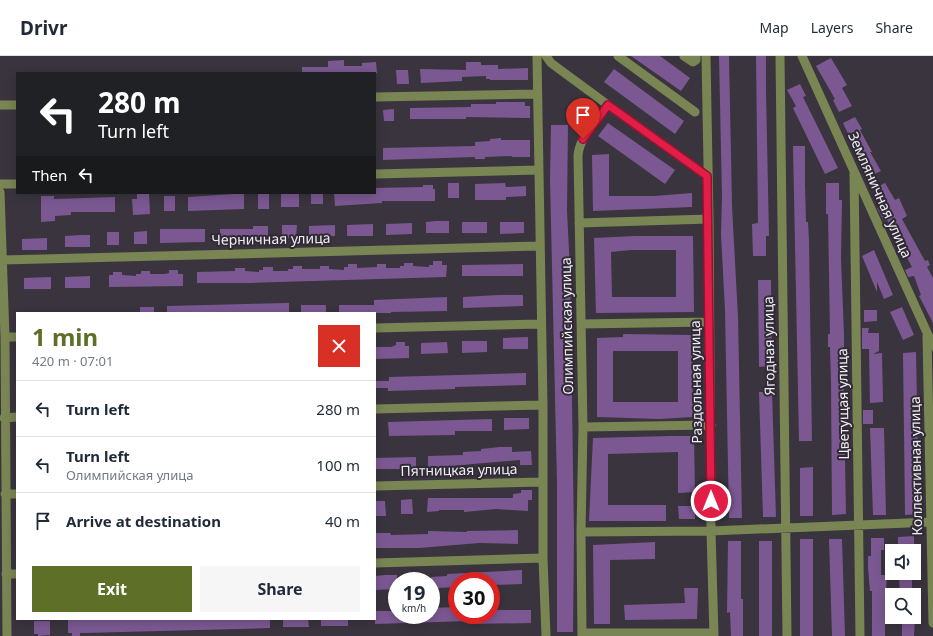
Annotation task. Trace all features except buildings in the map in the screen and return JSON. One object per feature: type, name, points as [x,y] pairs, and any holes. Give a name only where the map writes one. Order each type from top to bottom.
[{"type":"street","name":"Олимпийская улица","points":[[537,56],[539,246],[543,405],[543,558],[546,636]]},
{"type":"street","points":[[546,56],[551,63],[707,176]]},
{"type":"street","points":[[618,56],[695,112]]},
{"type":"street","points":[[684,56],[693,62],[696,60],[696,56]]},
{"type":"street","name":"Раздольная улица","points":[[706,56],[709,220],[711,531],[714,634]]},
{"type":"street","name":"Ягодная улица","points":[[780,56],[787,636]]},
{"type":"street","name":"Земляничная улица","points":[[802,56],[933,346]]},
{"type":"street","points":[[376,97],[537,94]]},
{"type":"street","points":[[0,105],[16,105]]},
{"type":"street","name":"Олимпийская улица","points":[[582,635],[581,532],[583,427],[579,147],[608,105]]},
{"type":"street","points":[[376,174],[538,170]]},
{"type":"street","name":"Цветущая улица","points":[[854,171],[860,636]]},
{"type":"street","points":[[0,184],[16,184]]},
{"type":"street","points":[[0,192],[5,338],[4,418],[7,636]]},
{"type":"street","points":[[579,224],[709,220]]},
{"type":"street","name":"Черничная улица","points":[[3,260],[539,246]]},
{"type":"street","points":[[581,324],[709,322]]},
{"type":"street","points":[[376,328],[541,324]]},
{"type":"street","name":"Коллективная улица","points":[[927,333],[933,623]]},
{"type":"street","points":[[5,338],[16,337]]},
{"type":"street","points":[[376,409],[543,405]]},
{"type":"street","points":[[4,418],[16,417]]},
{"type":"street","points":[[583,427],[710,425]]},
{"type":"street","name":"Пятницкая улица","points":[[376,486],[543,482]]},
{"type":"street","points":[[5,494],[16,494]]},
{"type":"street","points":[[581,532],[711,531],[932,522]]},
{"type":"street","points":[[376,563],[543,558]]},
{"type":"street","points":[[6,574],[16,574]]},
{"type":"street","points":[[582,635],[714,634]]},
{"type":"route","points":[[583,139],[608,105],[707,176],[709,220],[711,501]]}]
